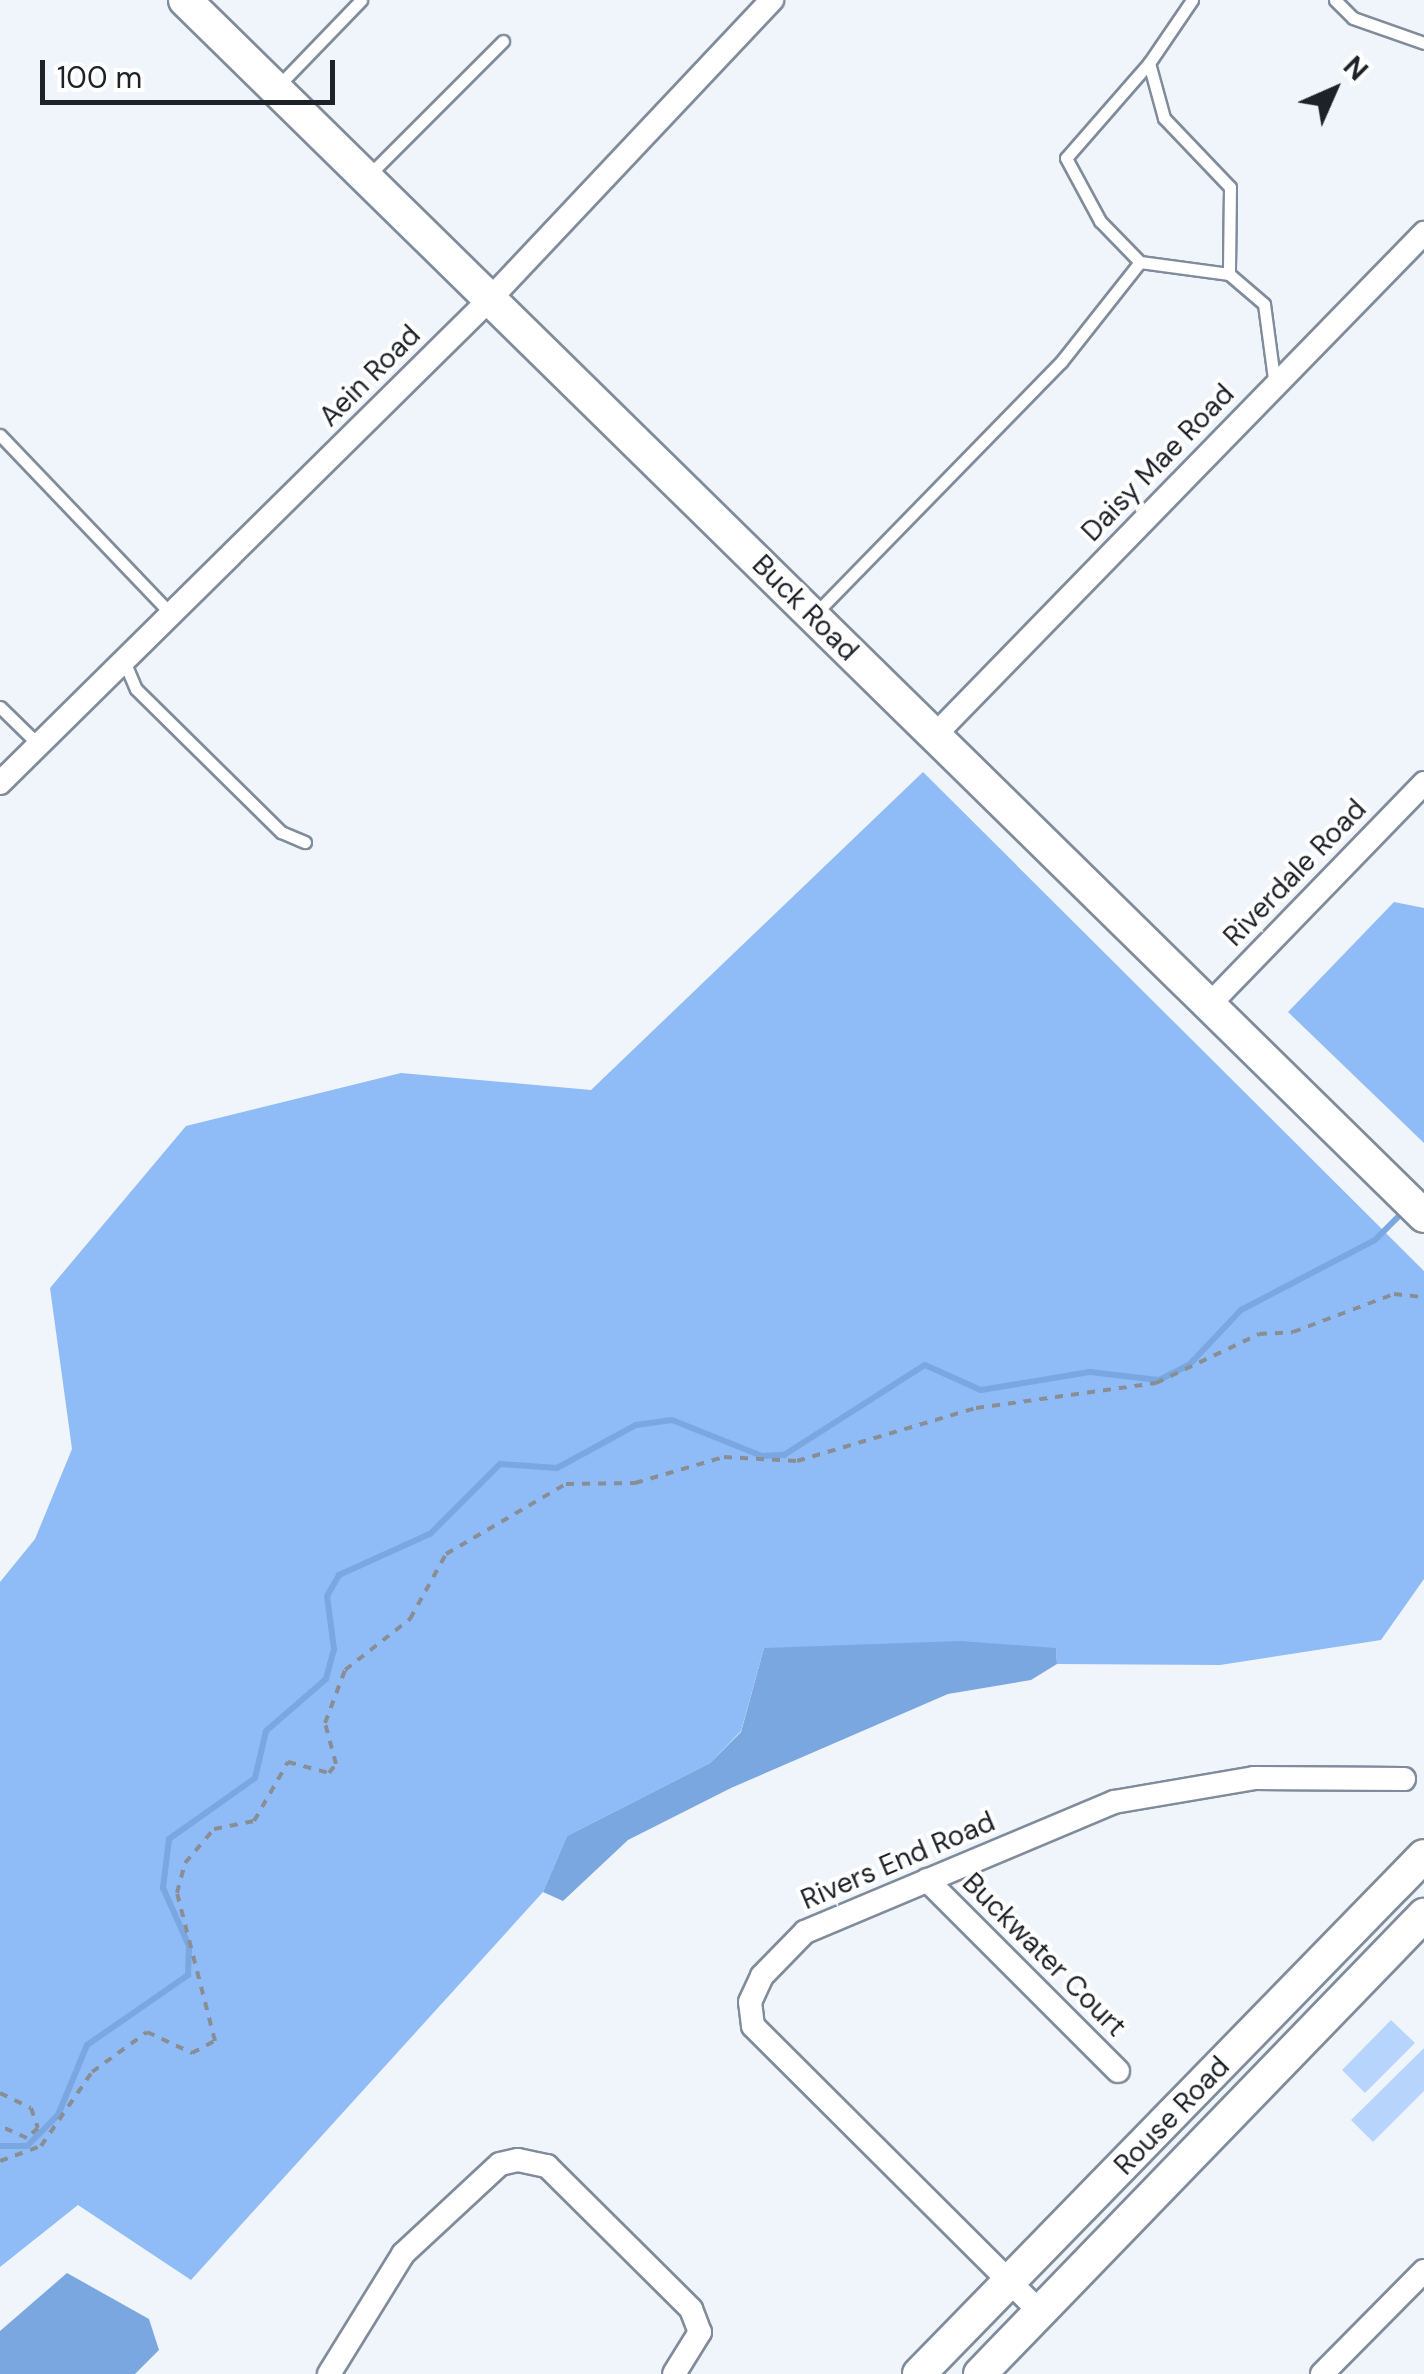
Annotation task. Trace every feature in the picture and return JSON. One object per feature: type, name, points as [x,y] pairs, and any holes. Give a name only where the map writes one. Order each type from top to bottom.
[{"type":"street","name":"Buck Road","points":[[185,0],[1424,1216]]},
{"type":"street","name":"Aein Road","points":[[0,783],[492,298],[772,0]]},
{"type":"street","name":"Daisy Mae Road","points":[[934,736],[1424,233]]},
{"type":"street","name":"Riverdale Road","points":[[1209,1004],[1424,782]]},
{"type":"street","name":"Rivers End Road","points":[[1040,2312],[753,2026],[750,2002],[762,1976],[805,1932],[1114,1802],[1254,1778],[1404,1778]]},
{"type":"street","name":"Rouse Road","points":[[919,2374],[1424,1856]]},
{"type":"street","name":"Buckwater Court","points":[[928,1880],[1118,2071]]},
{"type":"street","name":"Rouse Road","points":[[980,2374],[1424,1915]]},
{"type":"street","points":[[330,2374],[403,2254],[500,2164],[518,2160],[547,2166],[691,2310],[700,2332],[674,2374]]},
{"type":"street","points":[[1322,2374],[1424,2271]]},
{"type":"lane","points":[[276,88],[361,0]]},
{"type":"lane","points":[[1192,0],[1148,64],[1066,158],[1100,222],[1140,262],[1229,274],[1264,304],[1275,386]]},
{"type":"lane","points":[[1335,0],[1353,18],[1424,42]]},
{"type":"lane","points":[[366,176],[502,41]]},
{"type":"lane","points":[[1148,64],[1164,118],[1230,187],[1229,274]]},
{"type":"lane","points":[[813,616],[1061,362],[1140,262]]},
{"type":"lane","points":[[0,435],[172,614]]},
{"type":"lane","points":[[124,661],[136,689],[281,832],[305,842]]},
{"type":"lane","points":[[0,706],[39,745]]},
{"type":"path","points":[[0,2161],[46,2143],[92,2072],[147,2032],[192,2053],[215,2041],[177,1894],[186,1863],[214,1829],[254,1821],[288,1762],[329,1774],[336,1764],[325,1723],[346,1670],[410,1618],[430,1569],[446,1554],[566,1484],[635,1483],[724,1457],[797,1461],[976,1408],[1156,1383],[1259,1334],[1293,1332],[1394,1294],[1424,1297]]},
{"type":"path","points":[[0,2093],[31,2108],[38,2128],[27,2138],[0,2126]]},
{"type":"shaded area","points":[[923,772],[1424,1271],[1424,1579],[1381,1640],[1220,1665],[1057,1664],[1056,1648],[764,1648],[741,1731],[710,1763],[567,1836],[543,1892],[191,2280],[78,2205],[0,2267],[0,1582],[35,1539],[72,1449],[50,1288],[186,1126],[401,1073],[591,1090]]},
{"type":"shaded area","points":[[1394,902],[1424,908],[1424,1143],[1288,1012]]},
{"type":"shaded area","points":[[960,1641],[1056,1648],[1057,1664],[1031,1680],[948,1694],[731,1788],[628,1840],[563,1901],[543,1892],[567,1836],[710,1763],[741,1732],[764,1648]]},
{"type":"shaded area","points":[[1391,2020],[1415,2043],[1365,2093],[1342,2070]]},
{"type":"shaded area","points":[[1424,2048],[1424,2091],[1373,2142],[1351,2120]]},
{"type":"shaded area","points":[[67,2273],[149,2319],[159,2350],[135,2374],[0,2374],[0,2331]]},
{"type":"waterway","points":[[0,2146],[27,2146],[58,2115],[87,2045],[188,1975],[189,1946],[163,1888],[169,1839],[255,1778],[266,1731],[326,1679],[334,1649],[327,1596],[339,1575],[430,1534],[500,1464],[557,1468],[636,1425],[672,1420],[762,1456],[784,1455],[925,1365],[981,1390],[1090,1372],[1159,1380],[1189,1365],[1241,1310],[1375,1240],[1403,1212]]}]
